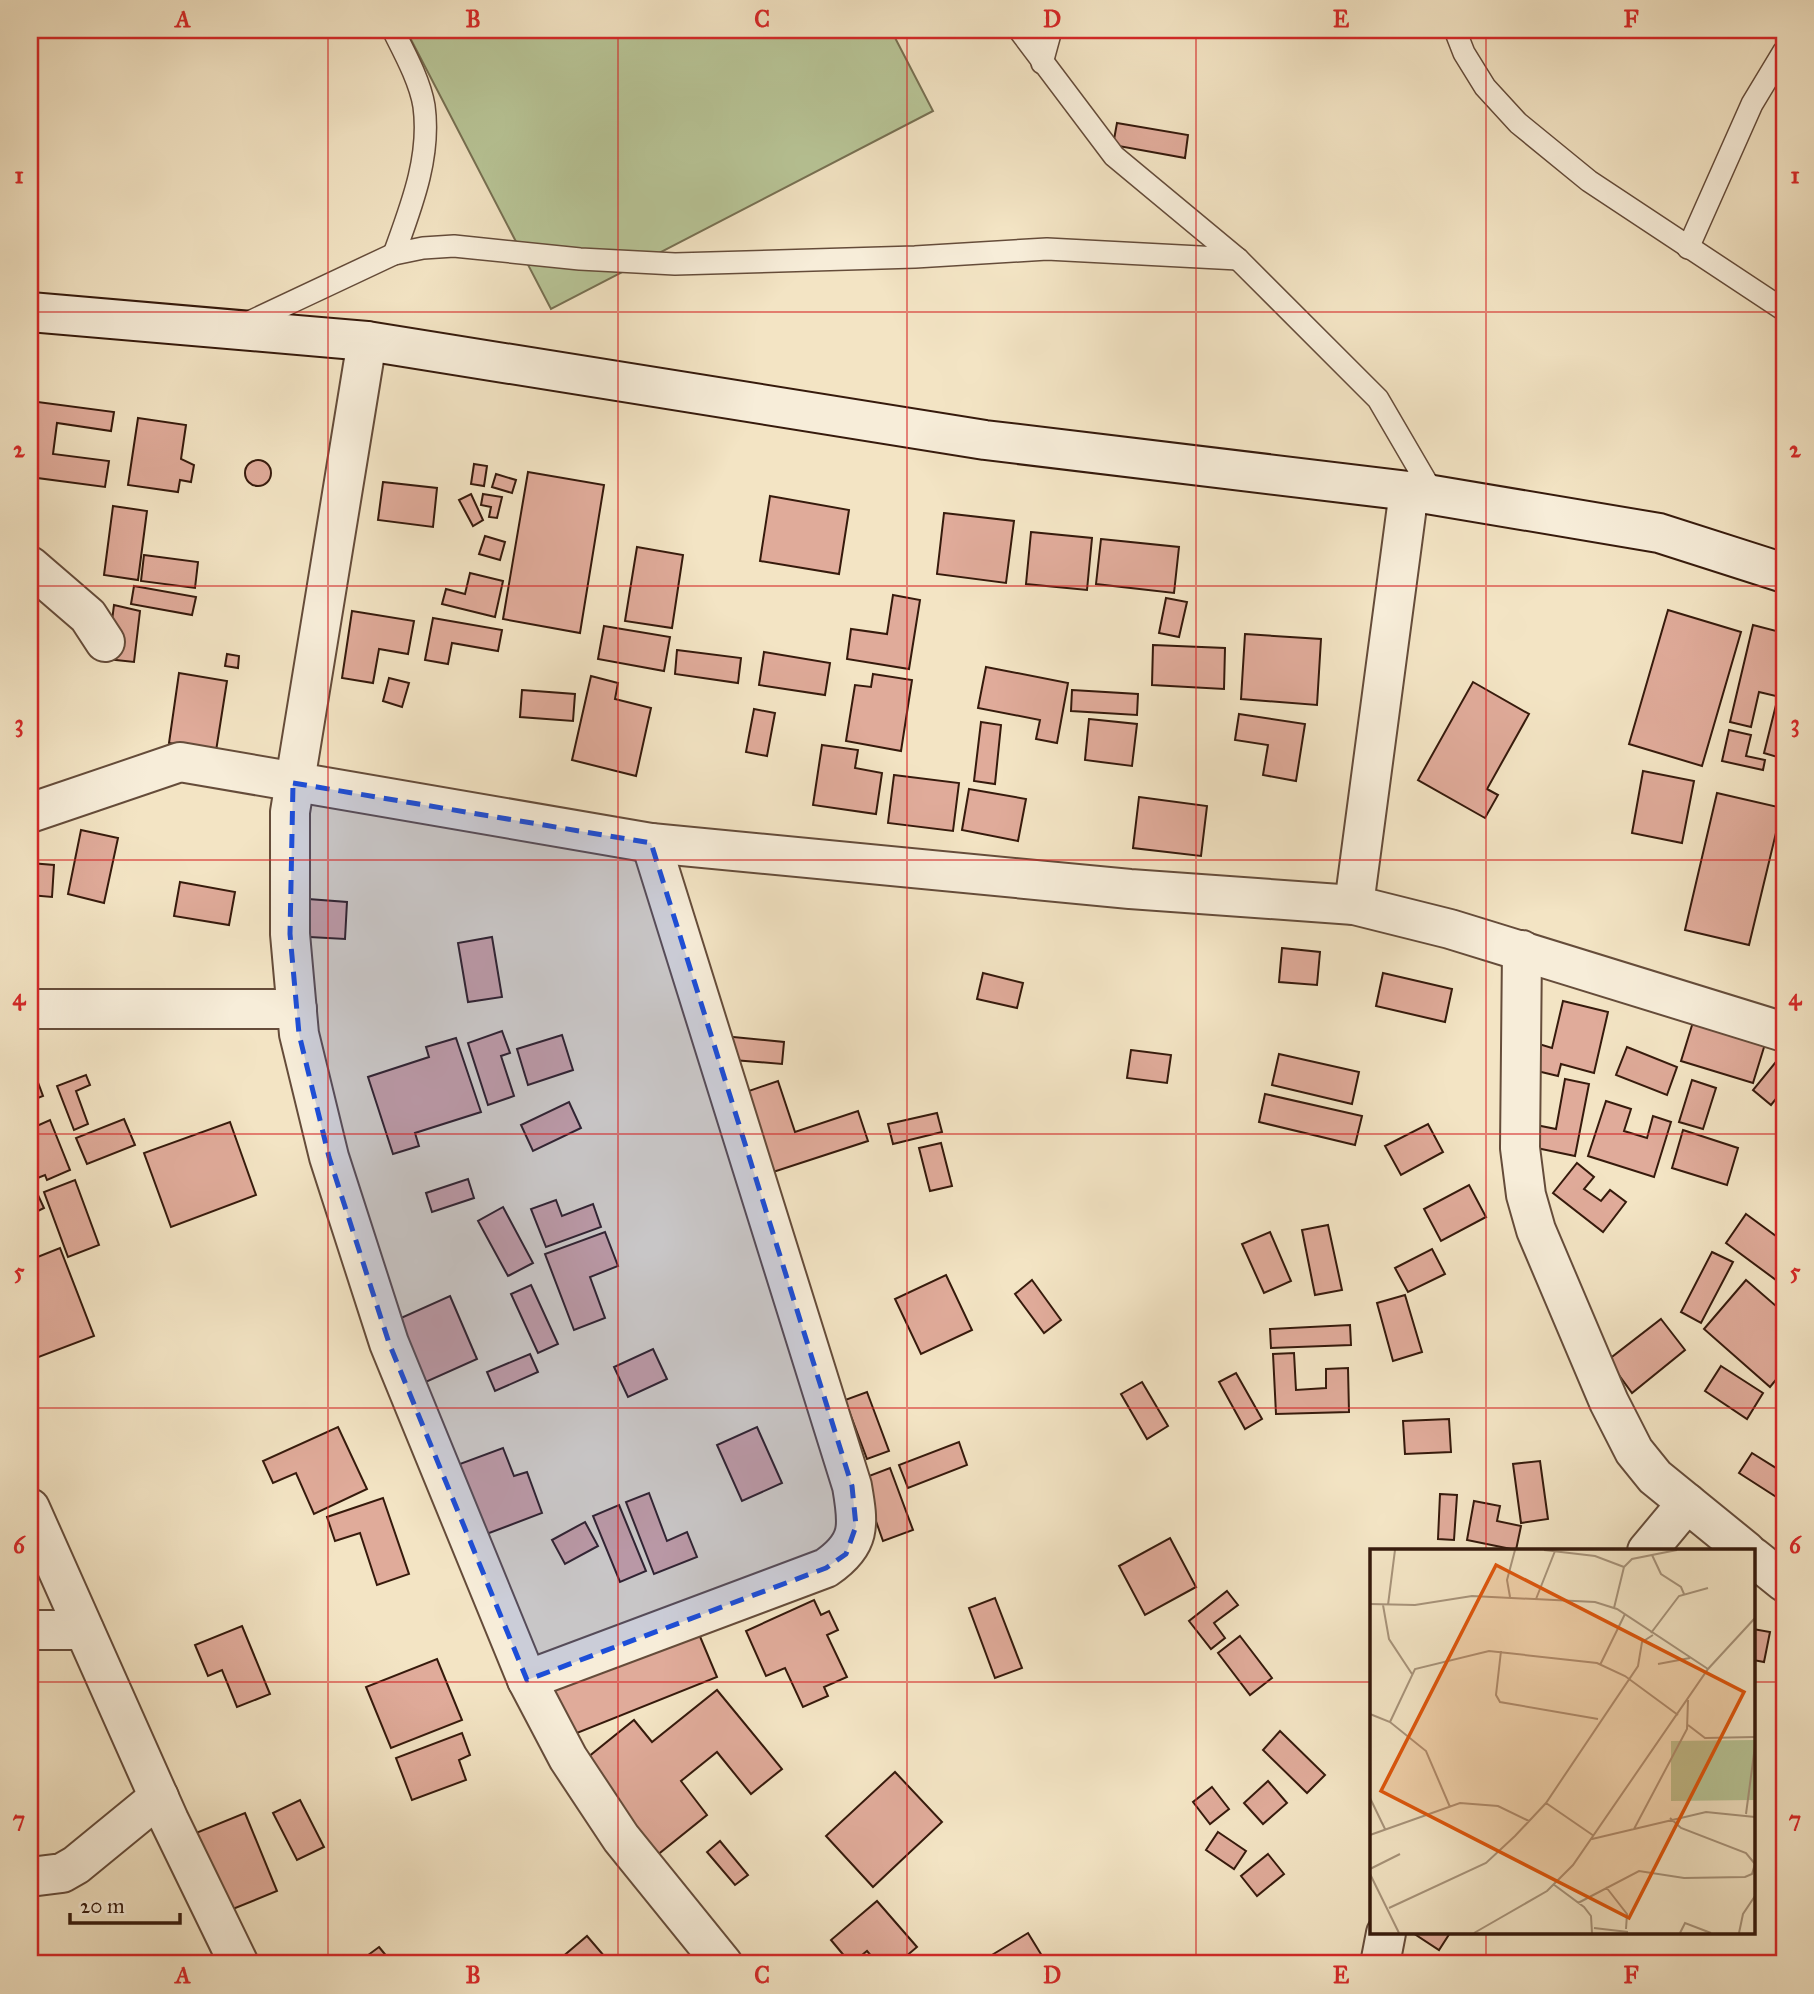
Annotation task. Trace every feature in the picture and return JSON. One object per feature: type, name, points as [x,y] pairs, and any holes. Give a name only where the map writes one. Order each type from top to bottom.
[{"type":"street","points":[[30,313],[367,341],[985,440],[1421,493],[1659,533],[1784,573]]},
{"type":"street","points":[[367,341],[293,783],[288,879],[299,1034],[329,1157],[389,1343],[527,1681],[568,1758],[621,1838],[723,1964]]},
{"type":"street","points":[[1354,905],[1421,493]]},
{"type":"street","points":[[30,566],[88,616],[105,642]]},
{"type":"street","points":[[30,813],[180,762],[651,843],[1130,889],[1354,905],[1522,950],[1784,1032]]},
{"type":"street","points":[[527,1681],[825,1568],[846,1554],[853,1542],[856,1526],[852,1486],[651,843]]},
{"type":"street","points":[[1522,950],[1520,1148],[1527,1195],[1536,1230],[1609,1402],[1634,1451],[1655,1477],[1744,1549]]},
{"type":"street","points":[[30,1009],[297,1009]]},
{"type":"street","points":[[1649,1549],[1687,1503]]},
{"type":"street","points":[[30,1508],[159,1797],[239,1964]]},
{"type":"street","points":[[1755,1559],[1784,1582]]},
{"type":"street","points":[[30,1630],[84,1630]]},
{"type":"street","points":[[30,1877],[62,1873],[76,1865],[159,1797]]},
{"type":"street","points":[[1380,1964],[1386,1934]]},
{"type":"lane","points":[[393,30],[424,104],[425,146],[414,197],[394,254]]},
{"type":"lane","points":[[1018,30],[1114,156],[1238,259],[1378,399],[1421,493]]},
{"type":"lane","points":[[1042,64],[1051,30]]},
{"type":"lane","points":[[1455,30],[1464,53],[1485,86],[1518,123],[1589,181],[1784,310]]},
{"type":"lane","points":[[1688,248],[1752,104],[1784,51]]},
{"type":"lane","points":[[233,330],[394,254],[423,248],[454,246],[580,259],[675,264],[863,259],[1047,249],[1238,259]]},
{"type":"highlighted area","points":[[293,783],[651,843],[852,1486],[856,1526],[846,1554],[826,1568],[527,1680],[389,1343],[329,1157],[299,1034],[290,934]]},
{"type":"green space","points":[[406,30],[891,30],[933,111],[551,309]]},
{"type":"building","points":[[1117,123],[1188,135],[1185,158],[1113,145]]},
{"type":"building","points":[[30,401],[114,412],[111,431],[57,423],[53,454],[109,461],[105,487],[30,477]]},
{"type":"building","points":[[138,418],[186,425],[181,459],[194,465],[191,482],[180,480],[178,492],[128,485]]},
{"type":"building","points":[[258,460],[267,464],[271,473],[267,482],[258,486],[249,482],[245,473],[249,464]]},
{"type":"building","points":[[474,464],[487,466],[484,486],[471,484]]},
{"type":"building","points":[[528,472],[604,485],[580,633],[503,619]]},
{"type":"building","points":[[496,474],[516,480],[512,493],[492,487]]},
{"type":"building","points":[[383,482],[437,488],[433,527],[378,520]]},
{"type":"building","points":[[471,494],[483,520],[473,526],[459,500]]},
{"type":"building","points":[[483,494],[502,497],[497,518],[489,517],[491,507],[481,505]]},
{"type":"building","points":[[770,496],[849,510],[839,574],[760,561]]},
{"type":"building","points":[[113,506],[147,511],[138,580],[104,575]]},
{"type":"building","points":[[944,513],[1014,521],[1006,583],[937,574]]},
{"type":"building","points":[[1031,532],[1092,538],[1087,590],[1026,584]]},
{"type":"building","points":[[485,536],[505,542],[500,560],[479,554]]},
{"type":"building","points":[[1101,539],[1179,547],[1174,593],[1096,584]]},
{"type":"building","points":[[637,547],[683,555],[672,628],[625,621]]},
{"type":"building","points":[[144,555],[198,562],[195,588],[141,581]]},
{"type":"building","points":[[470,573],[503,581],[495,617],[442,604],[446,589],[465,594]]},
{"type":"building","points":[[134,586],[196,597],[192,615],[131,604]]},
{"type":"building","points":[[893,595],[920,600],[909,669],[847,659],[851,629],[887,634]]},
{"type":"building","points":[[1166,598],[1187,602],[1179,637],[1159,633]]},
{"type":"building","points":[[114,605],[140,611],[134,662],[107,659]]},
{"type":"building","points":[[1668,610],[1741,632],[1702,766],[1629,744]]},
{"type":"building","points":[[352,611],[414,621],[408,654],[379,649],[373,683],[342,678]]},
{"type":"building","points":[[433,618],[502,630],[498,651],[452,643],[448,664],[425,660]]},
{"type":"building","points":[[1753,625],[1784,633],[1784,698],[1759,692],[1751,727],[1730,722]]},
{"type":"building","points":[[604,626],[670,637],[664,671],[598,659]]},
{"type":"building","points":[[1245,634],[1321,639],[1317,705],[1241,699]]},
{"type":"building","points":[[1153,645],[1225,648],[1224,689],[1152,685]]},
{"type":"building","points":[[677,650],[741,658],[738,683],[675,674]]},
{"type":"building","points":[[764,652],[830,663],[825,695],[759,685]]},
{"type":"building","points":[[227,654],[239,656],[238,668],[225,666]]},
{"type":"building","points":[[986,667],[1068,683],[1057,743],[1036,739],[1040,720],[978,708]]},
{"type":"building","points":[[179,673],[227,681],[216,751],[169,743]]},
{"type":"building","points":[[873,674],[912,680],[901,751],[846,741],[855,685],[871,687]]},
{"type":"building","points":[[591,676],[618,683],[615,699],[651,708],[636,776],[572,760]]},
{"type":"building","points":[[389,678],[409,683],[402,707],[383,701]]},
{"type":"building","points":[[1473,682],[1529,714],[1487,789],[1498,795],[1485,818],[1418,780]]},
{"type":"building","points":[[522,690],[575,694],[573,721],[520,717]]},
{"type":"building","points":[[1072,690],[1138,694],[1137,715],[1071,711]]},
{"type":"building","points":[[1776,705],[1784,707],[1784,759],[1764,753]]},
{"type":"building","points":[[754,709],[775,713],[767,756],[746,752]]},
{"type":"building","points":[[1239,714],[1305,724],[1296,781],[1263,775],[1268,745],[1235,740]]},
{"type":"building","points":[[1089,719],[1137,724],[1132,766],[1085,760]]},
{"type":"building","points":[[981,722],[1001,725],[995,784],[974,781]]},
{"type":"building","points":[[1729,730],[1751,735],[1746,756],[1765,760],[1763,770],[1722,761]]},
{"type":"building","points":[[822,745],[858,750],[855,768],[882,773],[876,814],[813,805]]},
{"type":"building","points":[[1643,771],[1694,781],[1682,843],[1632,833]]},
{"type":"building","points":[[894,775],[959,783],[953,831],[888,823]]},
{"type":"building","points":[[969,789],[1026,799],[1018,841],[962,830]]},
{"type":"building","points":[[1717,793],[1782,808],[1749,945],[1685,930]]},
{"type":"building","points":[[1139,797],[1207,806],[1201,856],[1133,848]]},
{"type":"building","points":[[81,830],[118,838],[104,903],[68,894]]},
{"type":"building","points":[[30,863],[54,865],[52,897],[30,895]]},
{"type":"building","points":[[180,882],[235,892],[229,925],[174,916]]},
{"type":"building","points":[[295,898],[347,902],[345,939],[292,936]]},
{"type":"building","points":[[492,937],[502,997],[468,1002],[458,943]]},
{"type":"building","points":[[1282,948],[1320,952],[1317,985],[1279,982]]},
{"type":"building","points":[[983,973],[1023,983],[1017,1008],[977,999]]},
{"type":"building","points":[[1383,973],[1452,989],[1445,1022],[1376,1006]]},
{"type":"building","points":[[1563,1001],[1608,1012],[1594,1073],[1561,1064],[1558,1076],[1533,1070],[1539,1044],[1552,1048]]},
{"type":"building","points":[[1693,1022],[1765,1044],[1753,1083],[1681,1061]]},
{"type":"building","points":[[502,1031],[510,1053],[501,1056],[514,1096],[488,1105],[468,1043]]},
{"type":"building","points":[[562,1035],[573,1070],[528,1085],[517,1049]]},
{"type":"building","points":[[723,1036],[784,1042],[782,1064],[721,1059]]},
{"type":"building","points":[[456,1038],[481,1112],[415,1133],[419,1146],[393,1154],[368,1077],[429,1057],[426,1047]]},
{"type":"building","points":[[1627,1047],[1677,1067],[1667,1095],[1616,1075]]},
{"type":"building","points":[[1131,1050],[1171,1055],[1167,1083],[1127,1078]]},
{"type":"building","points":[[1784,1052],[1784,1089],[1771,1105],[1753,1090]]},
{"type":"building","points":[[1279,1054],[1359,1072],[1352,1104],[1272,1085]]},
{"type":"building","points":[[30,1061],[43,1096],[30,1101]]},
{"type":"building","points":[[86,1075],[90,1085],[76,1091],[88,1124],[74,1130],[57,1086]]},
{"type":"building","points":[[1565,1079],[1589,1084],[1575,1156],[1527,1146],[1531,1124],[1556,1129]]},
{"type":"building","points":[[1692,1080],[1716,1088],[1703,1129],[1679,1122]]},
{"type":"building","points":[[778,1081],[795,1132],[858,1111],[868,1141],[767,1174],[740,1094]]},
{"type":"building","points":[[1265,1094],[1362,1116],[1355,1145],[1259,1122]]},
{"type":"building","points":[[1606,1101],[1631,1109],[1624,1131],[1647,1138],[1653,1116],[1671,1122],[1654,1177],[1588,1156]]},
{"type":"building","points":[[569,1102],[581,1128],[533,1151],[521,1125]]},
{"type":"building","points":[[937,1113],[942,1132],[893,1144],[888,1124]]},
{"type":"building","points":[[124,1119],[135,1145],[87,1164],[76,1138]]},
{"type":"building","points":[[50,1120],[70,1170],[47,1180],[45,1175],[30,1181],[30,1129]]},
{"type":"building","points":[[230,1122],[256,1195],[171,1227],[144,1153]]},
{"type":"building","points":[[1428,1124],[1443,1152],[1401,1175],[1385,1146]]},
{"type":"building","points":[[1683,1130],[1738,1148],[1727,1185],[1672,1168]]},
{"type":"building","points":[[941,1143],[952,1186],[930,1191],[919,1148]]},
{"type":"building","points":[[1577,1163],[1594,1177],[1584,1189],[1601,1201],[1610,1190],[1626,1202],[1603,1232],[1553,1193]]},
{"type":"building","points":[[468,1179],[474,1198],[432,1212],[426,1193]]},
{"type":"building","points":[[75,1180],[99,1245],[68,1257],[44,1192]]},
{"type":"building","points":[[1469,1185],[1486,1217],[1441,1241],[1424,1209]]},
{"type":"building","points":[[37,1193],[44,1208],[30,1215],[30,1197]]},
{"type":"building","points":[[556,1200],[562,1216],[593,1204],[601,1227],[546,1247],[531,1209]]},
{"type":"building","points":[[503,1207],[533,1263],[508,1276],[478,1221]]},
{"type":"building","points":[[1746,1214],[1784,1242],[1784,1286],[1726,1243]]},
{"type":"building","points":[[1328,1225],[1342,1290],[1315,1295],[1302,1230]]},
{"type":"building","points":[[605,1232],[618,1266],[590,1277],[605,1318],[574,1330],[545,1254]]},
{"type":"building","points":[[1270,1232],[1291,1281],[1264,1293],[1242,1244]]},
{"type":"building","points":[[60,1248],[94,1336],[36,1358],[30,1340],[30,1260]]},
{"type":"building","points":[[1432,1249],[1445,1274],[1408,1292],[1395,1268]]},
{"type":"building","points":[[1712,1252],[1733,1262],[1701,1323],[1681,1312]]},
{"type":"building","points":[[946,1275],[972,1330],[921,1354],[895,1299]]},
{"type":"building","points":[[1032,1280],[1061,1320],[1044,1333],[1015,1294]]},
{"type":"building","points":[[1746,1280],[1784,1313],[1784,1370],[1770,1387],[1704,1329]]},
{"type":"building","points":[[531,1285],[558,1344],[538,1353],[511,1294]]},
{"type":"building","points":[[1405,1295],[1422,1352],[1393,1361],[1377,1303]]},
{"type":"building","points":[[450,1296],[477,1359],[419,1385],[392,1322]]},
{"type":"building","points":[[1661,1319],[1685,1350],[1632,1393],[1608,1360]]},
{"type":"building","points":[[1350,1325],[1351,1345],[1271,1348],[1270,1329]]},
{"type":"building","points":[[653,1349],[667,1379],[628,1397],[614,1367]]},
{"type":"building","points":[[1294,1353],[1296,1390],[1326,1388],[1326,1369],[1348,1368],[1349,1412],[1276,1414],[1273,1354]]},
{"type":"building","points":[[530,1354],[538,1372],[495,1391],[487,1372]]},
{"type":"building","points":[[1721,1366],[1763,1393],[1747,1419],[1705,1391]]},
{"type":"building","points":[[1236,1373],[1262,1419],[1245,1429],[1219,1382]]},
{"type":"building","points":[[1142,1382],[1168,1426],[1147,1439],[1121,1394]]},
{"type":"building","points":[[867,1392],[889,1451],[867,1459],[845,1400]]},
{"type":"building","points":[[1449,1419],[1451,1452],[1405,1454],[1403,1421]]},
{"type":"building","points":[[338,1427],[367,1489],[314,1514],[296,1473],[273,1483],[263,1461]]},
{"type":"building","points":[[757,1427],[782,1483],[742,1501],[717,1445]]},
{"type":"building","points":[[959,1442],[967,1465],[908,1488],[899,1465]]},
{"type":"building","points":[[503,1448],[514,1476],[527,1472],[542,1513],[476,1538],[449,1468]]},
{"type":"building","points":[[1752,1453],[1784,1473],[1784,1502],[1739,1473]]},
{"type":"building","points":[[1540,1461],[1548,1519],[1521,1523],[1513,1464]]},
{"type":"building","points":[[890,1468],[913,1530],[883,1541],[861,1479]]},
{"type":"building","points":[[649,1493],[667,1541],[687,1532],[697,1557],[654,1574],[626,1502]]},
{"type":"building","points":[[1440,1494],[1457,1495],[1454,1540],[1438,1539]]},
{"type":"building","points":[[383,1498],[409,1574],[377,1585],[360,1533],[335,1541],[327,1517]]},
{"type":"building","points":[[1474,1501],[1500,1506],[1497,1521],[1521,1526],[1516,1549],[1467,1540]]},
{"type":"building","points":[[619,1505],[646,1571],[620,1582],[593,1516]]},
{"type":"building","points":[[585,1522],[598,1546],[565,1564],[552,1540]]},
{"type":"building","points":[[1170,1538],[1196,1587],[1145,1615],[1119,1566]]},
{"type":"building","points":[[1227,1591],[1238,1605],[1214,1623],[1225,1638],[1211,1649],[1189,1621]]},
{"type":"building","points":[[995,1598],[1022,1668],[995,1678],[969,1608]]},
{"type":"building","points":[[814,1600],[821,1615],[829,1611],[838,1630],[827,1635],[847,1677],[824,1687],[828,1696],[803,1707],[785,1668],[766,1676],[746,1631]]},
{"type":"building","points":[[242,1626],[270,1694],[237,1707],[222,1670],[208,1676],[195,1645]]},
{"type":"building","points":[[696,1627],[717,1677],[567,1737],[547,1686]]},
{"type":"building","points":[[1755,1629],[1770,1632],[1764,1662],[1755,1660]]},
{"type":"building","points":[[1240,1636],[1272,1678],[1250,1695],[1218,1653]]},
{"type":"building","points":[[437,1659],[462,1720],[391,1748],[366,1687]]},
{"type":"building","points":[[717,1690],[782,1769],[751,1794],[717,1752],[681,1781],[707,1815],[656,1856],[582,1762],[634,1720],[652,1742]]},
{"type":"building","points":[[1280,1731],[1325,1775],[1307,1793],[1263,1750]]},
{"type":"building","points":[[462,1733],[470,1755],[459,1760],[466,1780],[412,1800],[396,1758]]},
{"type":"building","points":[[895,1772],[942,1822],[873,1887],[826,1836]]},
{"type":"building","points":[[1268,1781],[1287,1803],[1263,1824],[1244,1803]]},
{"type":"building","points":[[1212,1787],[1229,1809],[1210,1824],[1193,1802]]},
{"type":"building","points":[[300,1800],[324,1847],[297,1860],[273,1813]]},
{"type":"building","points":[[245,1813],[277,1891],[223,1913],[191,1835]]},
{"type":"building","points":[[1218,1832],[1246,1851],[1234,1869],[1206,1850]]},
{"type":"building","points":[[720,1841],[748,1875],[735,1885],[707,1852]]},
{"type":"building","points":[[1268,1854],[1284,1874],[1257,1896],[1241,1876]]},
{"type":"building","points":[[877,1901],[917,1947],[897,1964],[878,1964],[867,1951],[851,1964],[831,1940]]},
{"type":"building","points":[[1028,1933],[1047,1964],[991,1964],[987,1958]]},
{"type":"building","points":[[1415,1934],[1449,1934],[1439,1950]]},
{"type":"building","points":[[587,1936],[611,1964],[554,1964]]},
{"type":"building","points":[[379,1947],[393,1964],[356,1964]]}]
